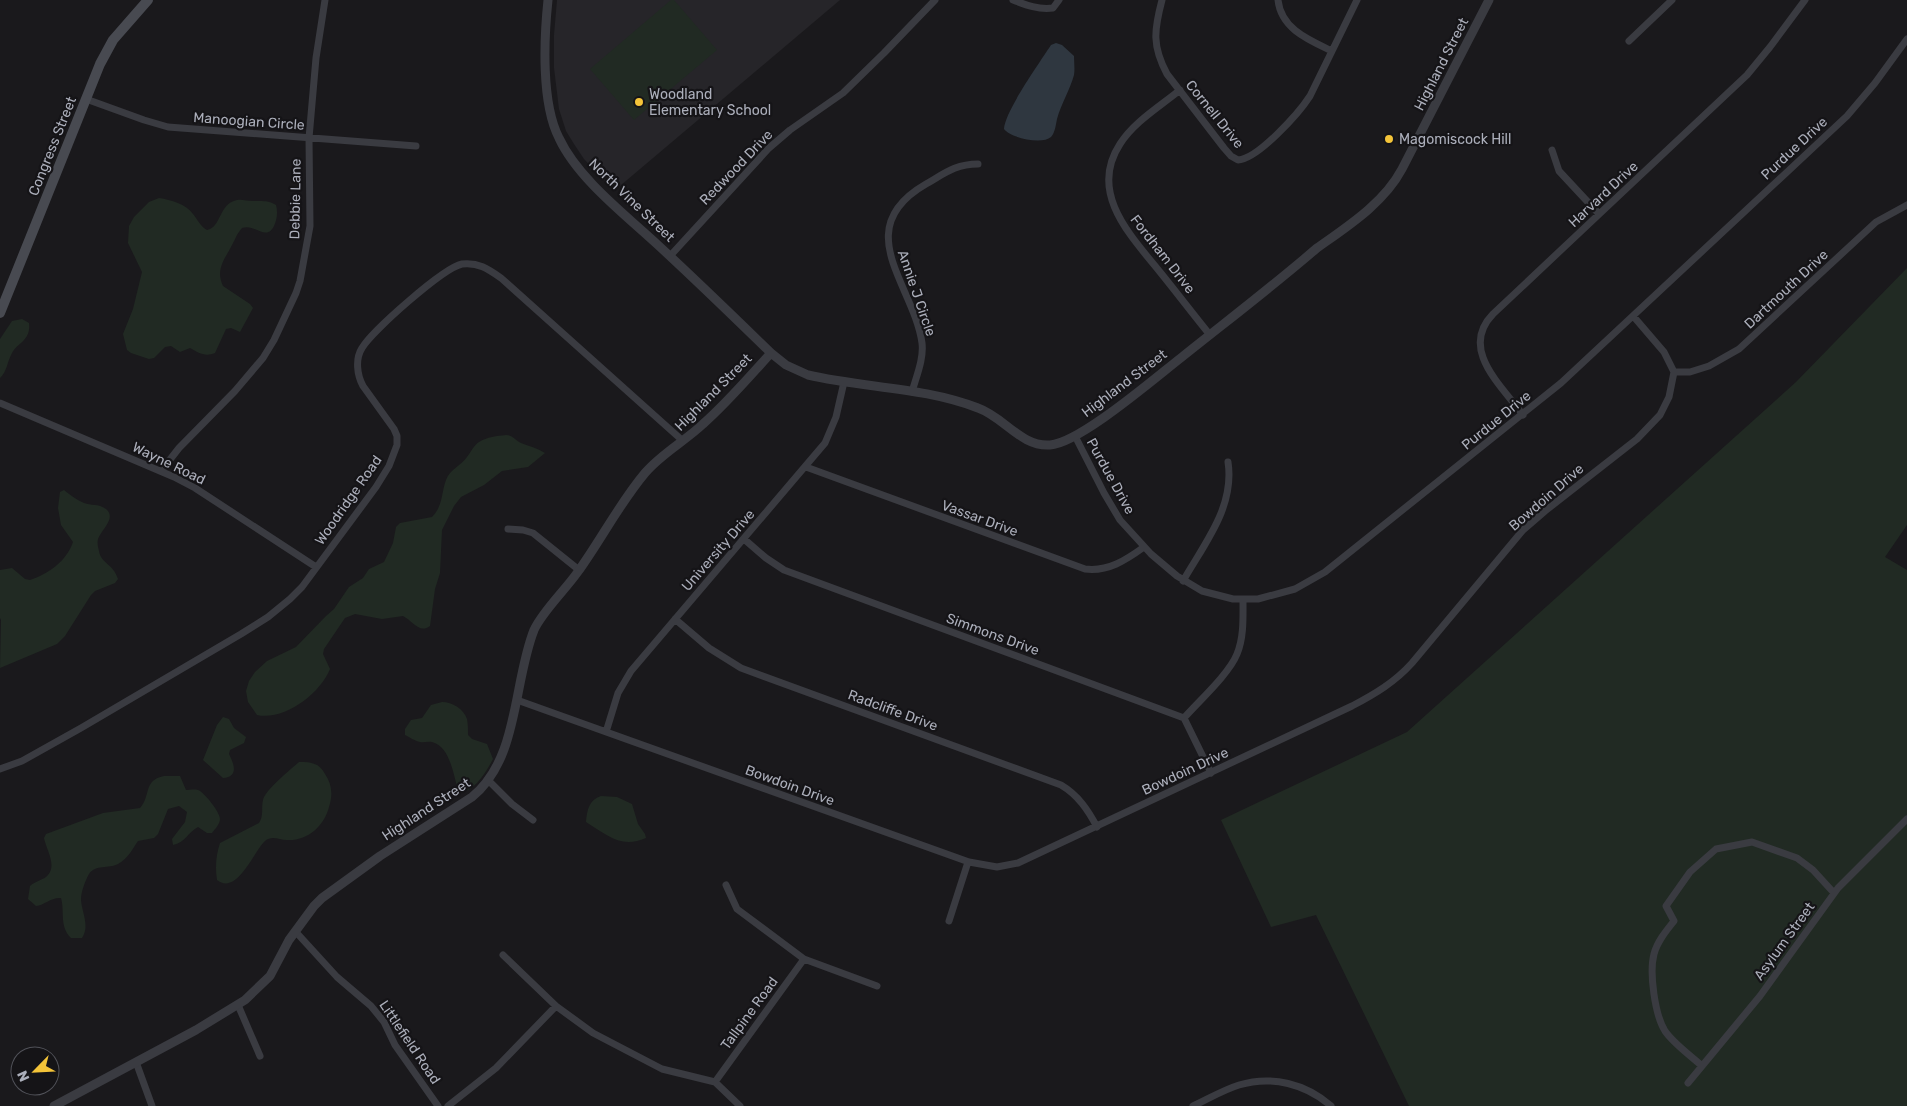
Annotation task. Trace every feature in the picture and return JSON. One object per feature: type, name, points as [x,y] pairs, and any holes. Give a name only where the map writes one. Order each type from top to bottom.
[{"type":"main road","name":"Congress Street","points":[[0,313],[100,64],[113,40],[148,0]]},
{"type":"street","name":"Debbie Lane","points":[[161,471],[179,448],[235,391],[262,358],[274,340],[296,293],[310,226],[309,138],[316,58],[325,0]]},
{"type":"street","name":"North Vine Street","points":[[548,0],[545,28],[545,71],[548,98],[558,138],[584,174],[614,205],[670,256],[771,354]]},
{"type":"street","name":"Redwood Drive","points":[[670,256],[768,148],[790,130],[843,93],[890,48],[935,0]]},
{"type":"street","points":[[1013,0],[1044,9],[1053,7],[1059,0]]},
{"type":"street","name":"Cornell Drive","points":[[1162,0],[1155,30],[1156,48],[1167,74],[1227,153],[1235,159],[1242,160],[1269,141],[1295,117],[1310,96],[1332,52]]},
{"type":"street","points":[[1278,0],[1281,12],[1291,27],[1304,38],[1332,52],[1357,0]]},
{"type":"street","name":"Highland Street","points":[[54,1106],[196,1030],[238,1005],[270,976],[295,931],[314,906],[332,890],[380,856],[472,797],[488,780],[503,753],[528,651],[535,629],[542,617],[579,570],[621,504],[645,473],[714,414],[771,354],[799,372],[844,382],[958,400],[980,408],[1027,440],[1037,444],[1053,445],[1075,436],[1136,393],[1359,216],[1384,194],[1395,182],[1489,0]]},
{"type":"street","points":[[1629,41],[1672,0]]},
{"type":"street","name":"Harvard Drive","points":[[1522,415],[1483,361],[1480,341],[1482,330],[1493,314],[1747,74],[1805,0]]},
{"type":"street","name":"Purdue Drive","points":[[1075,436],[1117,514],[1144,547],[1164,566],[1183,580],[1209,594],[1243,600],[1285,593],[1304,585],[1325,572],[1522,415],[1561,383],[1634,317],[1847,116],[1875,83],[1907,39]]},
{"type":"street","name":"Fordham Drive","points":[[1180,90],[1132,129],[1123,140],[1110,166],[1110,190],[1115,210],[1125,229],[1210,335]]},
{"type":"street","name":"Manoogian Circle","points":[[86,99],[168,127],[416,146]]},
{"type":"street","points":[[1552,150],[1559,171],[1600,214]]},
{"type":"street","name":"Annie J Circle","points":[[912,392],[921,357],[922,345],[918,328],[889,251],[888,234],[890,224],[900,205],[923,186],[956,167],[964,164],[978,164]]},
{"type":"street","name":"Dartmouth Drive","points":[[1674,372],[1690,372],[1709,366],[1739,349],[1876,222],[1907,205]]},
{"type":"street","name":"Woodridge Road","points":[[0,769],[22,761],[241,634],[268,616],[302,587],[376,486],[389,466],[396,449],[397,436],[394,429],[362,386],[358,362],[361,349],[381,326],[426,286],[452,267],[468,264],[479,265],[501,278],[683,441]]},
{"type":"street","points":[[1634,317],[1664,352],[1674,372]]},
{"type":"street","name":"Bowdoin Drive","points":[[517,700],[968,862],[992,866],[1013,865],[1364,700],[1395,680],[1523,530],[1637,439],[1655,421],[1667,401],[1674,372]]},
{"type":"street","name":"University Drive","points":[[606,732],[618,693],[627,676],[806,468],[828,438],[836,417],[844,382]]},
{"type":"street","name":"Wayne Road","points":[[0,403],[161,471],[195,488],[316,567]]},
{"type":"street","points":[[1183,580],[1220,515],[1229,481],[1228,462]]},
{"type":"street","name":"Vassar Drive","points":[[806,468],[1084,569],[1109,567],[1126,560],[1144,547]]},
{"type":"street","points":[[508,530],[523,530],[533,533],[579,570]]},
{"type":"street","name":"Simmons Drive","points":[[744,539],[756,551],[784,570],[1184,718]]},
{"type":"street","points":[[1211,773],[1184,718],[1230,667],[1237,656],[1243,630],[1243,600]]},
{"type":"street","name":"Radcliffe Drive","points":[[675,619],[709,648],[741,668],[1061,785],[1084,805],[1097,827]]},
{"type":"street","points":[[488,780],[512,804],[533,820]]},
{"type":"street","name":"Asylum Street","points":[[1688,1083],[1760,996],[1834,893],[1907,820]]},
{"type":"street","points":[[1702,1066],[1666,1032],[1656,1012],[1653,983],[1654,955],[1663,935],[1674,921],[1666,906],[1690,872],[1716,849],[1752,842],[1796,858],[1813,870],[1834,893]]},
{"type":"street","points":[[949,921],[968,862]]},
{"type":"street","points":[[726,885],[737,909],[804,959],[877,986]]},
{"type":"street","name":"Littlefield Road","points":[[295,931],[337,977],[371,1006],[384,1022],[394,1045],[438,1106]]},
{"type":"street","points":[[503,954],[556,1006],[593,1033],[662,1069],[715,1082],[740,1106]]},
{"type":"street","name":"Tallpine Road","points":[[715,1082],[804,959]]},
{"type":"street","points":[[238,1005],[260,1056]]},
{"type":"street","points":[[448,1106],[496,1068],[556,1006]]},
{"type":"street","points":[[136,1062],[152,1106]]},
{"type":"street","points":[[1193,1106],[1238,1085],[1277,1080],[1318,1094],[1331,1106]]},
{"type":"shaded area","name":"Woodland Elementary School","points":[[557,0],[840,0],[614,191],[584,159],[566,131],[559,109],[554,68]]},
{"type":"shaded area","points":[[671,0],[674,0],[717,50],[634,120],[590,69]]},
{"type":"shaded area","points":[[1056,43],[1062,45],[1074,56],[1074,75],[1053,133],[1051,137],[1041,140],[1020,138],[1004,129],[1006,121],[1024,87],[1051,45]]},
{"type":"shaded area","points":[[159,198],[182,205],[207,230],[215,225],[223,210],[231,202],[237,200],[265,201],[276,205],[276,218],[271,230],[264,232],[247,227],[242,228],[222,264],[220,274],[223,286],[253,308],[240,332],[231,328],[226,329],[215,353],[199,353],[190,348],[180,352],[171,346],[165,347],[154,358],[149,359],[127,350],[123,334],[133,309],[142,272],[128,243],[129,226],[134,217],[149,202]]},
{"type":"shaded area","points":[[1907,268],[1907,525],[1885,557],[1907,570],[1907,1106],[1409,1106],[1316,915],[1271,927],[1221,820],[1407,732],[1796,382]]},
{"type":"shaded area","points":[[22,319],[29,323],[28,334],[12,353],[0,378],[0,339],[12,321]]},
{"type":"shaded area","points":[[506,435],[545,453],[528,467],[502,471],[484,485],[461,497],[454,506],[442,530],[440,573],[435,589],[430,626],[423,629],[419,628],[403,616],[382,619],[355,614],[345,618],[324,649],[323,654],[330,669],[318,688],[300,704],[289,710],[267,716],[257,715],[248,702],[246,691],[249,681],[255,672],[267,661],[296,647],[334,609],[349,587],[363,578],[369,569],[384,562],[393,543],[396,527],[400,523],[432,517],[436,513],[448,476],[465,460],[477,443],[489,438]]},
{"type":"shaded area","points":[[64,490],[81,502],[100,506],[109,513],[109,520],[98,539],[98,545],[102,559],[113,570],[118,579],[115,583],[95,591],[91,595],[65,636],[57,644],[0,668],[0,570],[12,568],[25,579],[30,580],[50,571],[66,556],[73,542],[61,525],[58,508],[60,492]]},
{"type":"shaded area","points":[[442,702],[454,705],[463,712],[467,719],[468,735],[472,739],[487,744],[493,759],[478,782],[466,791],[457,786],[449,760],[438,744],[420,742],[405,735],[405,729],[411,720],[422,718],[431,705]]},
{"type":"shaded area","points":[[223,717],[229,719],[234,728],[246,737],[244,743],[230,750],[229,754],[234,766],[233,773],[223,778],[203,760],[217,725]]},
{"type":"shaded area","points":[[299,762],[318,765],[329,782],[331,790],[330,803],[327,814],[319,826],[308,835],[295,840],[268,839],[238,877],[231,882],[224,883],[217,880],[216,861],[220,843],[259,823],[262,803],[268,791]]},
{"type":"shaded area","points":[[164,776],[180,776],[186,790],[198,790],[204,794],[219,816],[218,825],[212,833],[207,833],[198,827],[184,840],[173,845],[172,839],[185,822],[187,812],[179,806],[168,809],[158,834],[154,838],[138,841],[127,856],[118,864],[95,869],[89,874],[81,897],[85,924],[84,933],[82,938],[71,938],[65,929],[61,898],[36,906],[28,899],[30,886],[46,877],[50,871],[51,862],[44,838],[46,834],[103,813],[140,808],[153,781]]},
{"type":"shaded area","points":[[601,796],[617,797],[632,804],[638,824],[646,838],[629,842],[614,839],[586,822],[589,806]]},
{"type":"place","name":"Woodland Elementary School","points":[[639,102]]},
{"type":"place","name":"Magomiscock Hill","points":[[1389,139]]}]
